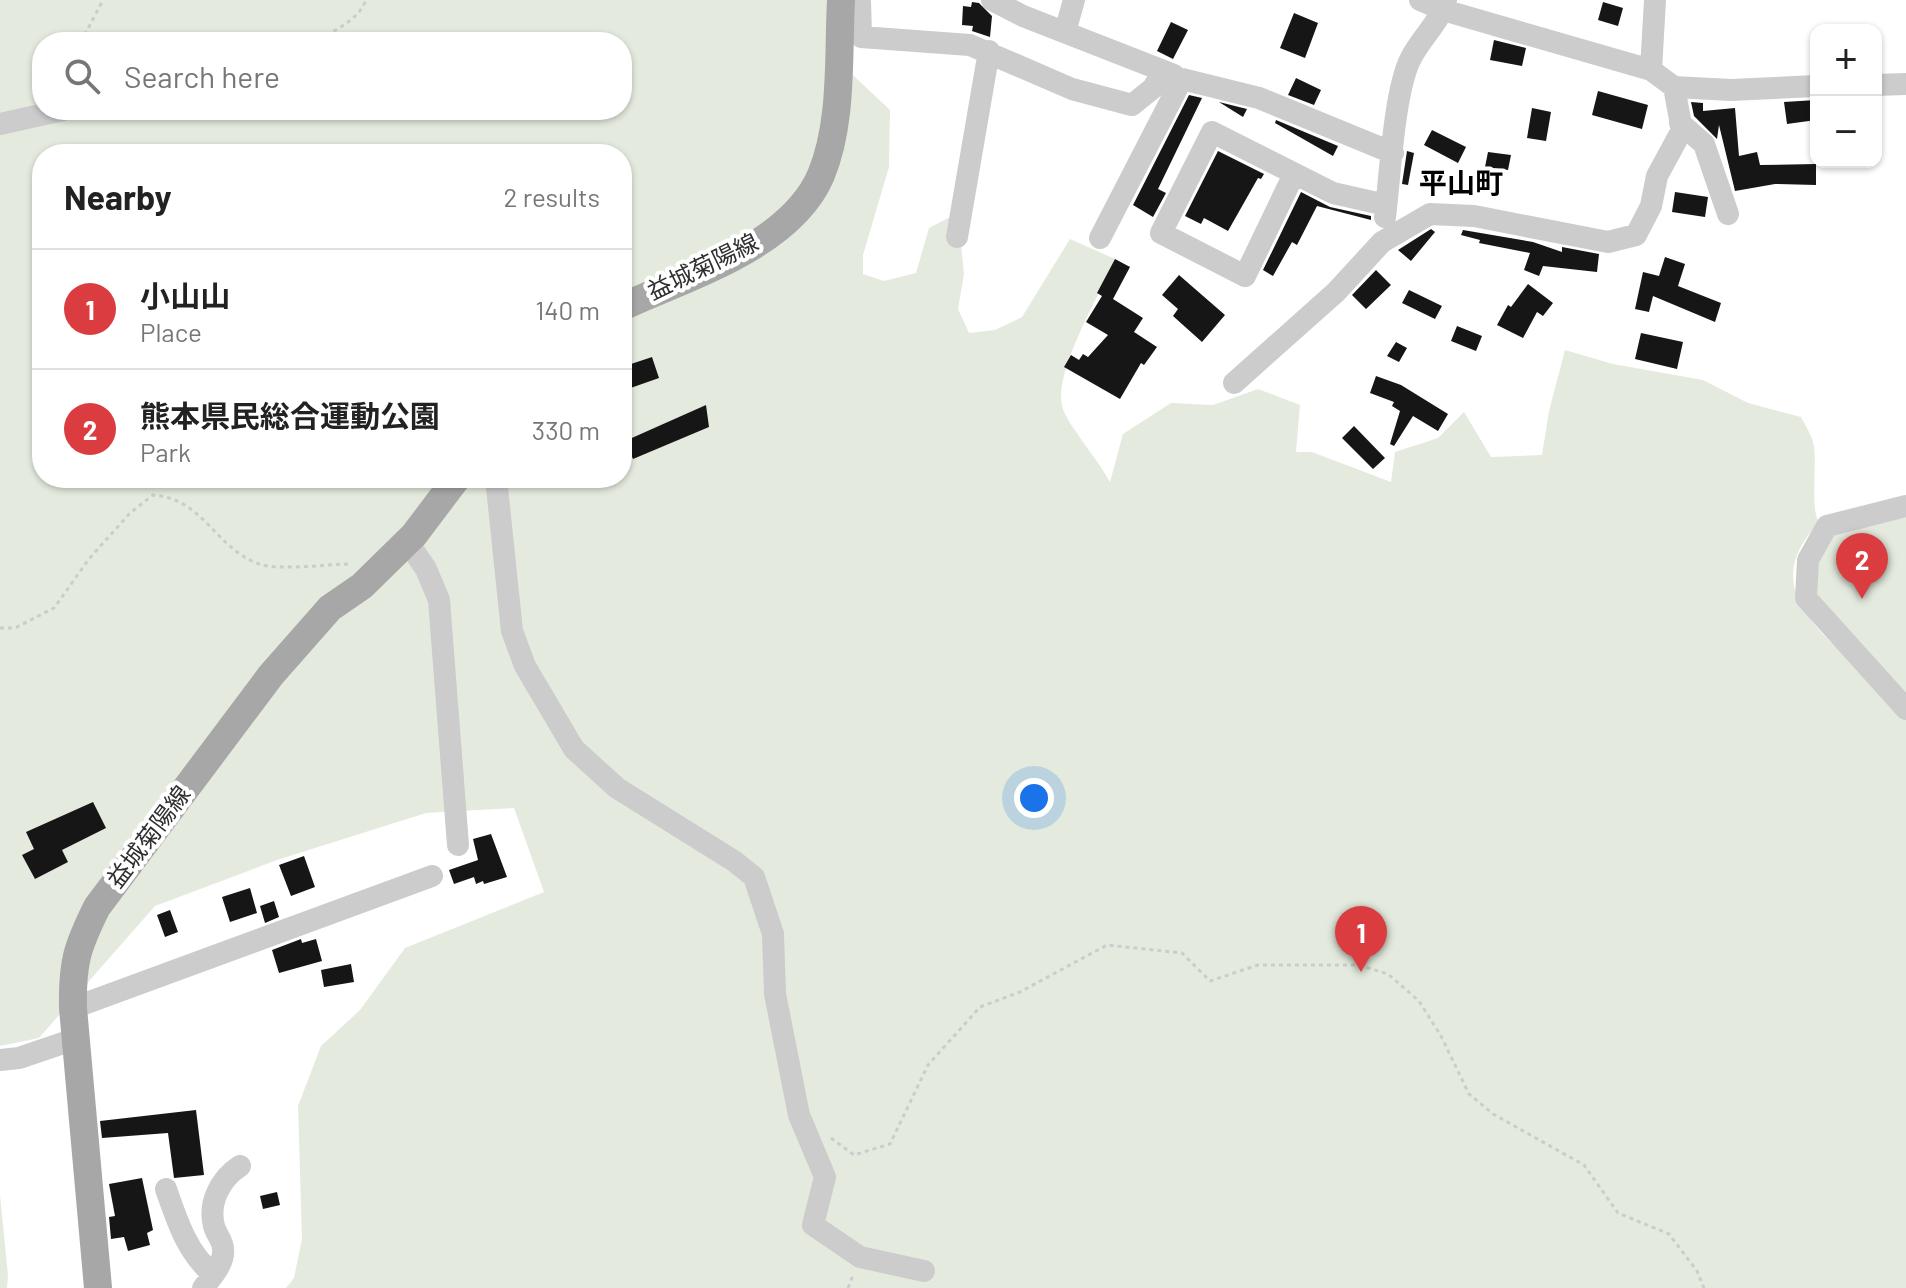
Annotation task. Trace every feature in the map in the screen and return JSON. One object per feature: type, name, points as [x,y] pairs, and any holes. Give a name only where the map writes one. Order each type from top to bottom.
[{"type":"main road","name":"益城菊陽線","points":[[632,303],[721,264],[765,238],[804,201],[820,176],[833,127],[841,0]]},
{"type":"main road","name":"益城菊陽線","points":[[98,1288],[75,1039],[72,967],[97,907],[271,675],[330,608],[362,586],[407,541],[449,488]]},
{"type":"street","points":[[860,0],[861,37],[970,45],[1072,89],[1132,105],[1173,75]]},
{"type":"street","points":[[992,0],[1173,75],[1259,98],[1393,153]]},
{"type":"street","points":[[1065,32],[1074,0]]},
{"type":"street","points":[[1420,0],[1651,70],[1674,87],[1731,90],[1810,86]]},
{"type":"street","points":[[1651,70],[1655,0]]},
{"type":"street","points":[[1382,242],[1409,59],[1444,5]]},
{"type":"street","points":[[957,237],[989,51]]},
{"type":"street","points":[[1100,238],[1173,75]]},
{"type":"street","points":[[1882,85],[1906,84]]},
{"type":"street","points":[[1234,383],[1336,292],[1382,242],[1430,214],[1474,216],[1608,242],[1636,235],[1651,206],[1657,176],[1682,130],[1674,87]]},
{"type":"street","points":[[0,124],[32,117]]},
{"type":"street","points":[[1680,123],[1704,144],[1728,214]]},
{"type":"street","points":[[1294,174],[1245,276],[1161,233],[1212,132],[1333,193],[1386,205]]},
{"type":"street","points":[[497,488],[512,631],[525,666],[574,749],[617,788],[734,861],[754,877],[773,934],[775,994],[799,1115],[825,1177],[813,1225],[860,1257],[924,1271]]},
{"type":"street","points":[[1906,506],[1827,526],[1808,560],[1806,598],[1906,709]]},
{"type":"street","points":[[407,541],[426,569],[439,600],[458,845]]},
{"type":"street","points":[[73,1008],[432,876]]},
{"type":"street","points":[[0,1060],[19,1058],[75,1039]]},
{"type":"street","points":[[208,1282],[224,1247],[213,1225],[215,1199],[226,1177],[240,1166]]},
{"type":"street","points":[[166,1189],[185,1242],[208,1282]]},
{"type":"path","points":[[86,32],[103,0]]},
{"type":"path","points":[[333,32],[362,9],[366,0]]},
{"type":"path","points":[[0,628],[15,628],[54,608],[99,547],[130,513],[153,495],[174,497],[190,507],[239,554],[262,565],[383,563]]},
{"type":"path","points":[[799,1115],[854,1155],[890,1144],[928,1065],[980,1007],[1020,992],[1107,945],[1182,953],[1210,981],[1258,965],[1358,965],[1388,974],[1419,1001],[1441,1036],[1469,1094],[1493,1114],[1584,1165],[1618,1213],[1669,1234],[1697,1271],[1704,1288]]},
{"type":"shaded area","points":[[0,0],[841,0],[838,61],[890,110],[889,167],[863,255],[863,274],[884,281],[916,273],[929,228],[958,213],[964,274],[958,309],[969,333],[995,330],[1022,317],[1070,239],[1115,259],[1070,356],[1061,394],[1066,416],[1110,482],[1123,434],[1171,403],[1213,405],[1258,389],[1300,405],[1296,452],[1312,452],[1391,482],[1395,452],[1438,438],[1464,412],[1491,457],[1542,455],[1549,411],[1565,350],[1613,364],[1703,380],[1748,403],[1801,417],[1814,446],[1815,507],[1819,523],[1801,547],[1793,568],[1795,589],[1803,608],[1817,627],[1874,683],[1906,720],[1906,1288],[286,1288],[294,1278],[302,1239],[298,1106],[321,1046],[360,1010],[405,948],[544,892],[514,808],[426,813],[277,860],[155,906],[39,1038],[0,1046]]},
{"type":"shaded area","points":[[1906,511],[1906,696],[1814,591],[1815,564],[1833,535]]},
{"type":"shaded area","points":[[0,1195],[8,1275],[7,1288],[0,1288]]},
{"type":"building","points":[[972,2],[979,3],[992,16],[990,37],[972,31],[973,26],[962,25],[963,6],[971,7]]},
{"type":"building","points":[[1603,2],[1623,8],[1618,26],[1598,20]]},
{"type":"building","points":[[1294,13],[1318,23],[1305,58],[1280,48]]},
{"type":"building","points":[[1171,22],[1188,30],[1173,59],[1157,51]]},
{"type":"building","points":[[1494,40],[1526,48],[1522,66],[1490,60]]},
{"type":"building","points":[[1296,78],[1321,90],[1314,105],[1288,95]]},
{"type":"building","points":[[1598,91],[1648,105],[1642,129],[1592,115]]},
{"type":"building","points":[[1189,95],[1202,98],[1158,189],[1166,193],[1153,217],[1133,205]]},
{"type":"building","points":[[1810,100],[1810,121],[1787,124],[1784,102]]},
{"type":"building","points":[[1219,102],[1247,109],[1243,117]]},
{"type":"building","points":[[1691,102],[1703,103],[1703,111],[1735,108],[1739,156],[1757,152],[1760,165],[1810,164],[1810,168],[1816,168],[1816,185],[1775,184],[1735,191],[1719,125],[1717,139],[1694,116]]},
{"type":"building","points":[[1532,108],[1551,112],[1546,141],[1527,138]]},
{"type":"building","points":[[1276,120],[1338,146],[1333,156],[1275,123]]},
{"type":"building","points":[[1432,130],[1466,147],[1458,163],[1424,145]]},
{"type":"building","points":[[1218,151],[1264,174],[1261,179],[1258,178],[1228,231],[1204,218],[1201,224],[1185,216]]},
{"type":"building","points":[[1407,151],[1414,153],[1408,185],[1402,184]]},
{"type":"building","points":[[1488,152],[1511,155],[1508,170],[1485,167]]},
{"type":"building","points":[[1301,192],[1330,207],[1371,216],[1371,220],[1317,206],[1297,245],[1292,242],[1273,276],[1263,270]]},
{"type":"building","points":[[1675,192],[1708,197],[1705,217],[1672,212]]},
{"type":"building","points":[[1431,229],[1435,232],[1411,261],[1398,250]]},
{"type":"building","points":[[1463,230],[1533,242],[1562,252],[1562,247],[1599,254],[1597,272],[1543,266],[1539,276],[1524,270],[1530,253],[1479,243],[1480,240],[1461,235]]},
{"type":"building","points":[[1665,257],[1685,264],[1678,286],[1721,303],[1715,322],[1653,296],[1649,312],[1635,309],[1643,272],[1659,276]]},
{"type":"building","points":[[1115,259],[1130,267],[1113,299],[1143,318],[1134,332],[1157,347],[1144,365],[1141,363],[1120,399],[1064,367],[1071,355],[1079,360],[1083,354],[1088,357],[1108,335],[1086,322],[1102,296],[1097,293]]},
{"type":"building","points":[[1376,270],[1391,285],[1366,309],[1352,295]]},
{"type":"building","points":[[1179,275],[1225,315],[1202,342],[1173,316],[1178,309],[1162,295]]},
{"type":"building","points":[[1528,284],[1553,303],[1543,316],[1537,312],[1523,338],[1497,325],[1508,305],[1511,307]]},
{"type":"building","points":[[1409,290],[1442,306],[1435,319],[1402,303]]},
{"type":"building","points":[[1457,326],[1482,336],[1476,351],[1451,341]]},
{"type":"building","points":[[1641,333],[1683,342],[1677,369],[1635,359]]},
{"type":"building","points":[[1396,342],[1407,348],[1399,362],[1387,356]]},
{"type":"building","points":[[652,357],[659,378],[632,387],[632,364]]},
{"type":"building","points":[[1376,376],[1401,385],[1448,414],[1438,431],[1413,416],[1394,446],[1390,444],[1400,411],[1392,406],[1394,402],[1370,393]]},
{"type":"building","points":[[706,405],[709,427],[633,459],[632,438]]},
{"type":"building","points":[[1354,426],[1385,458],[1373,469],[1342,438]]},
{"type":"building","points":[[93,802],[106,828],[62,850],[68,862],[35,879],[22,855],[34,849],[26,832]]},
{"type":"building","points":[[491,834],[507,877],[476,884],[474,877],[454,884],[449,870],[478,860],[473,839]]},
{"type":"building","points":[[304,856],[315,887],[291,896],[279,865]]},
{"type":"building","points":[[250,888],[257,913],[230,922],[222,897]]},
{"type":"building","points":[[274,901],[279,917],[265,923],[260,906]]},
{"type":"building","points":[[170,910],[178,932],[165,937],[157,915]]},
{"type":"building","points":[[301,939],[302,943],[316,939],[322,961],[279,973],[272,950]]},
{"type":"building","points":[[351,964],[354,982],[324,987],[321,970]]},
{"type":"building","points":[[196,1110],[204,1175],[174,1178],[168,1133],[102,1138],[100,1121]]},
{"type":"building","points":[[142,1178],[153,1230],[147,1233],[150,1245],[128,1251],[124,1237],[111,1239],[109,1217],[115,1216],[109,1184]]},
{"type":"building","points":[[277,1192],[280,1205],[263,1209],[260,1196]]},
{"type":"place","name":"熊本県民総合運動公園","points":[[1862,599]]},
{"type":"place","name":"小山山","points":[[1361,972]]},
{"type":"district","name":"平山町","points":[[1461,183]]}]
